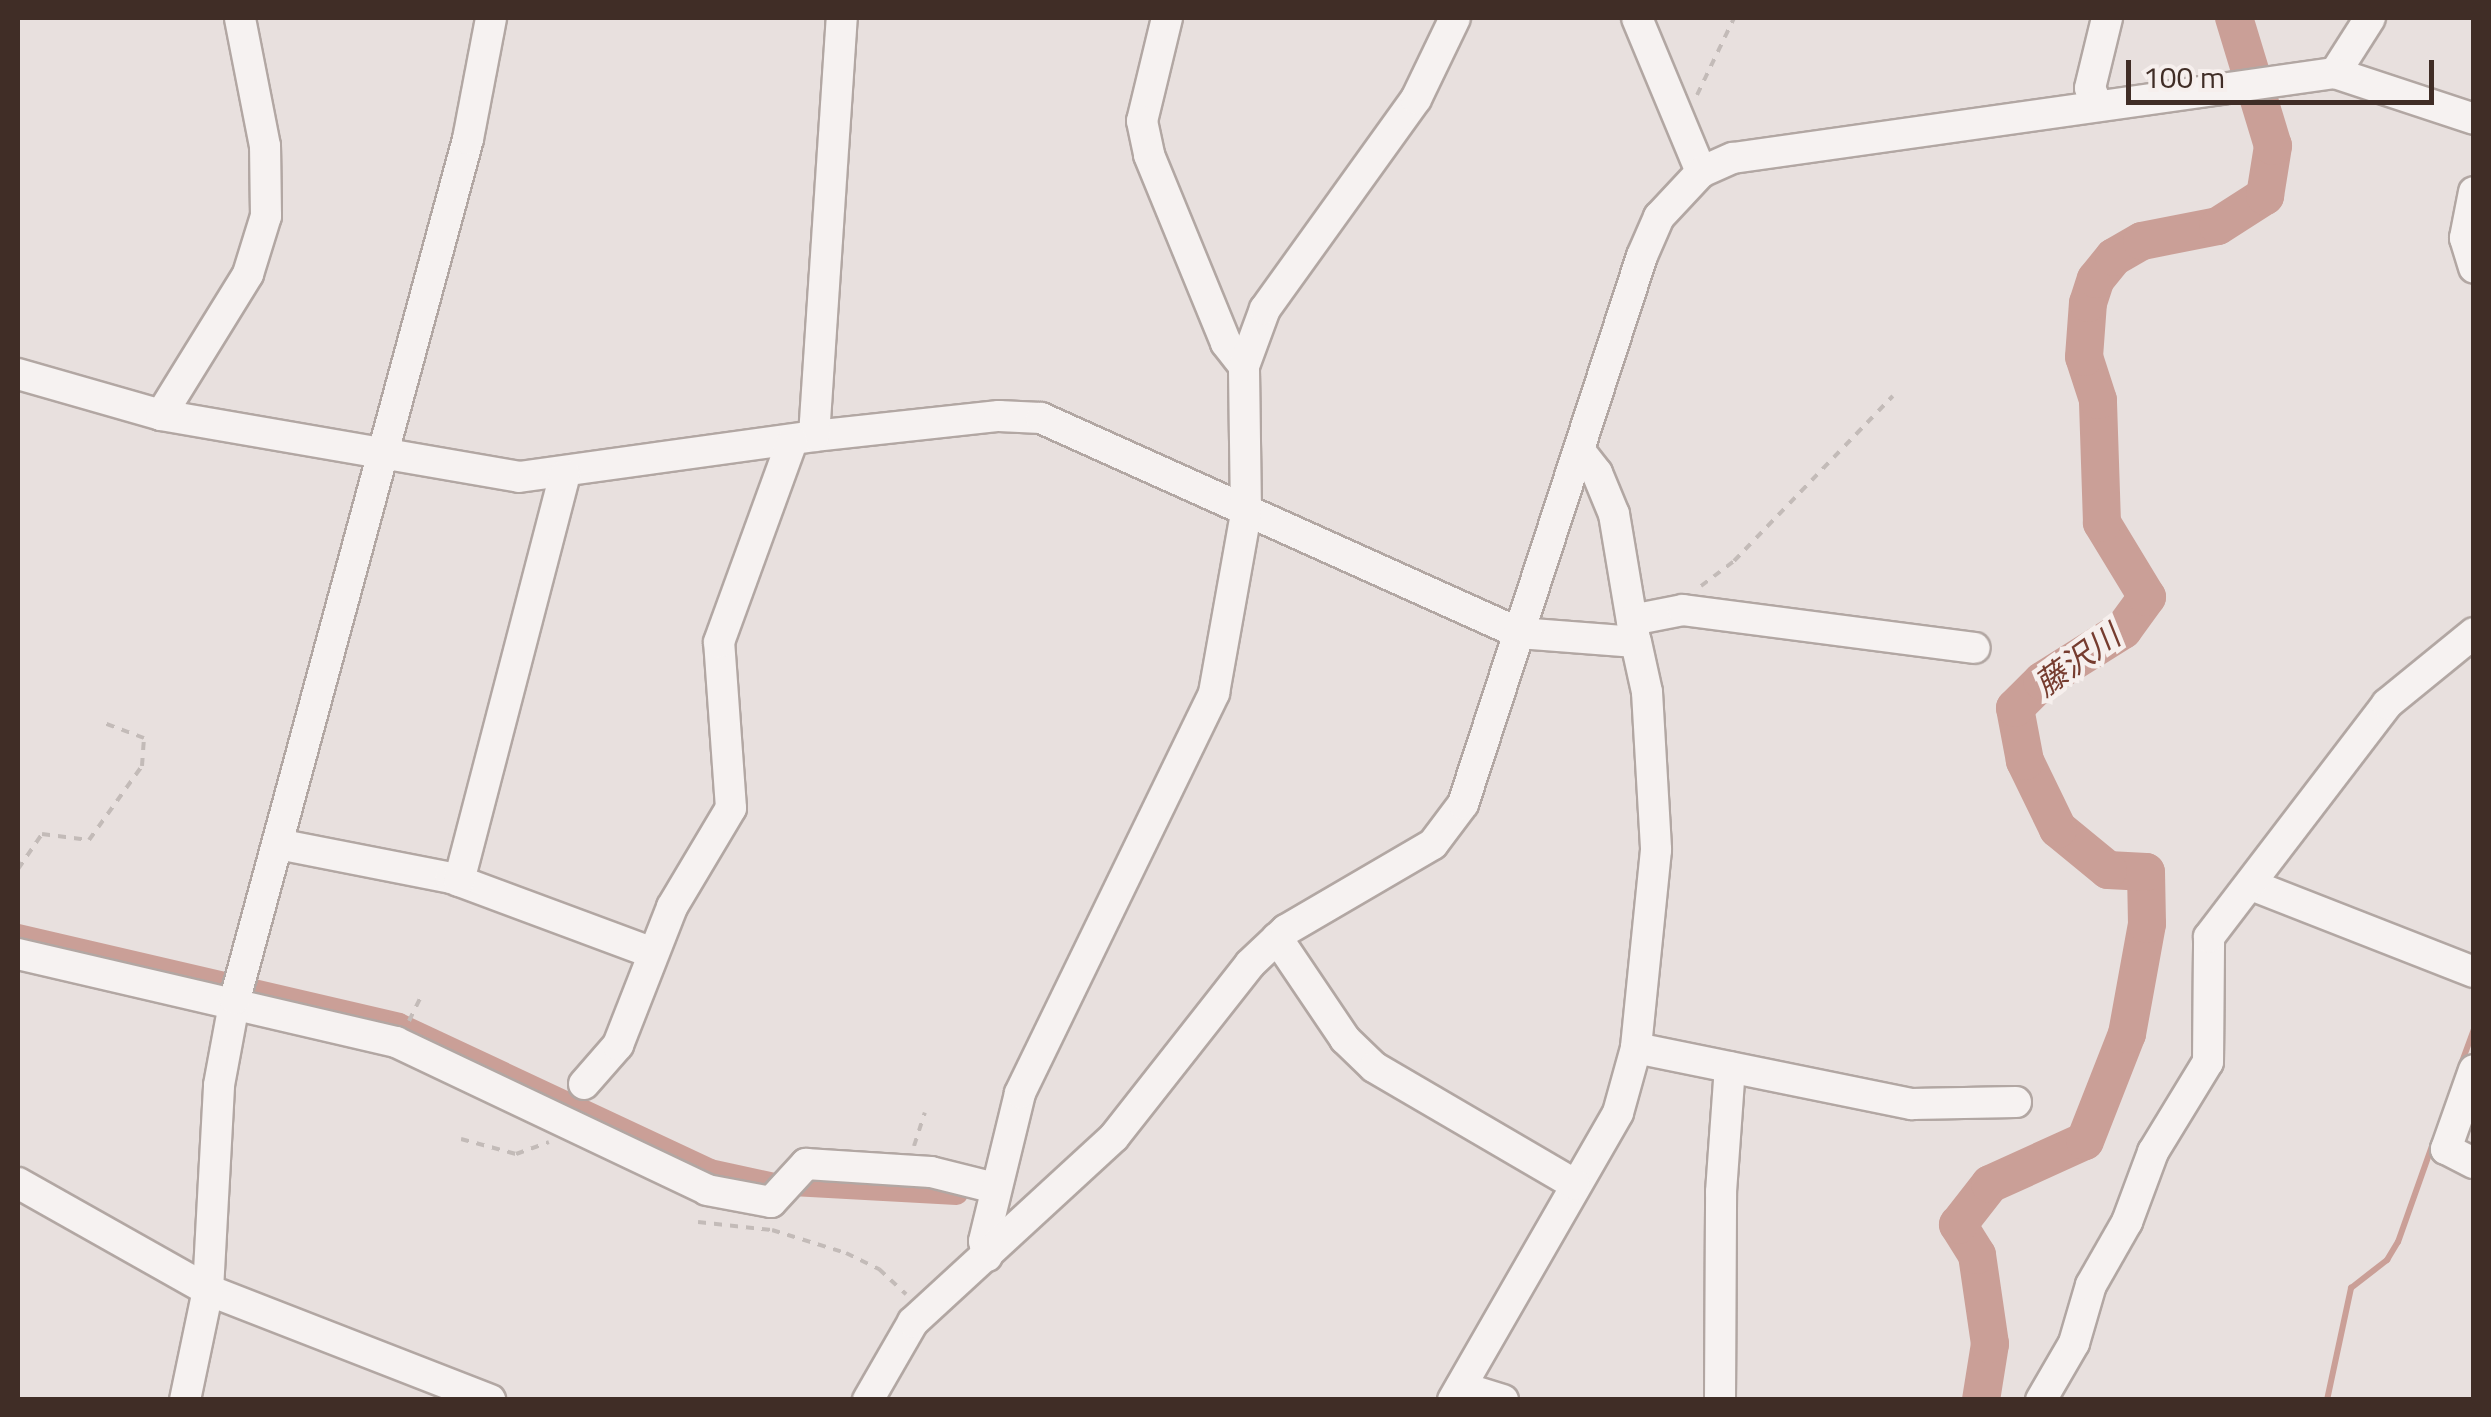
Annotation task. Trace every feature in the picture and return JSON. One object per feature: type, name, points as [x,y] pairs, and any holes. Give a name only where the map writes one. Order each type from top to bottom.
[{"type":"street","points":[[160,416],[248,274],[266,216],[264,146],[240,18]]},
{"type":"street","points":[[185,1400],[208,1290],[220,1085],[237,991],[468,139],[491,18]]},
{"type":"street","points":[[584,1084],[618,1045],[672,907],[731,808],[719,642],[803,439],[842,18]]},
{"type":"street","points":[[1167,18],[1142,121],[1149,155],[1226,342],[1244,366]]},
{"type":"street","points":[[986,1256],[994,1188],[1020,1094],[1214,694],[1246,513],[1244,366],[1265,309],[1416,99],[1455,18]]},
{"type":"street","points":[[1637,18],[1701,172]]},
{"type":"street","points":[[2096,102],[2090,88],[2108,18]]},
{"type":"street","points":[[2335,73],[2370,18]]},
{"type":"street","points":[[868,1400],[924,1310],[1114,1137],[1250,964],[1277,938],[1433,844],[1463,804],[1659,217],[1701,172],[1732,158],[2096,102],[2335,73],[2474,119]]},
{"type":"street","points":[[2474,192],[2464,238],[2474,268]]},
{"type":"street","points":[[18,374],[160,416],[479,474],[565,475],[803,439],[999,416],[1041,418],[1519,633],[1642,626],[1683,610],[1976,648]]},
{"type":"street","points":[[1504,1400],[1457,1393],[1618,1112],[1636,1048],[1656,850],[1642,626],[1614,514],[1597,472],[1579,450]]},
{"type":"street","points":[[459,881],[565,475]]},
{"type":"street","points":[[2041,1400],[2074,1343],[2091,1285],[2127,1222],[2153,1152],[2208,1062],[2209,937],[2254,886],[2387,704],[2474,632]]},
{"type":"street","points":[[278,844],[459,881],[653,953]]},
{"type":"street","points":[[2254,886],[2474,972]]},
{"type":"street","points":[[1277,938],[1345,1038],[1374,1068],[1574,1184]]},
{"type":"street","points":[[18,954],[237,991],[396,1042],[694,1186],[766,1202],[779,1198],[797,1170],[806,1164],[908,1170],[994,1188]]},
{"type":"street","points":[[1636,1048],[1895,1101],[2016,1102]]},
{"type":"street","points":[[1720,1400],[1721,1192],[1730,1067]]},
{"type":"street","points":[[2474,1070],[2446,1149],[2474,1162]]},
{"type":"street","points":[[18,1184],[208,1290],[490,1400]]},
{"type":"path","points":[[1681,120],[1734,18]]},
{"type":"path","points":[[1642,626],[1734,560],[1893,396]]},
{"type":"path","points":[[18,869],[42,834],[90,840],[142,766],[144,738],[104,723]]},
{"type":"path","points":[[412,1013],[422,994]]},
{"type":"path","points":[[908,1170],[924,1113]]},
{"type":"path","points":[[461,1139],[498,1153],[531,1153],[547,1145],[554,1118]]},
{"type":"path","points":[[698,1222],[772,1230],[868,1262],[924,1310]]},
{"type":"waterway","name":"藤沢川","points":[[1981,1400],[1990,1344],[1977,1255],[1958,1225],[1990,1184],[2085,1141],[2127,1034],[2147,924],[2146,872],[2108,870],[2058,829],[2025,761],[2015,708],[2042,681],[2123,630],[2147,597],[2102,523],[2098,400],[2084,357],[2088,303],[2096,279],[2114,257],[2142,241],[2218,226],[2265,196],[2273,146],[2234,18]]},
{"type":"waterway","points":[[18,935],[399,1024],[710,1170],[774,1184],[957,1194]]},
{"type":"waterway","points":[[2459,1070],[2474,1029]]},
{"type":"waterway","points":[[2327,1400],[2351,1288],[2387,1260],[2398,1242],[2433,1143]]}]
